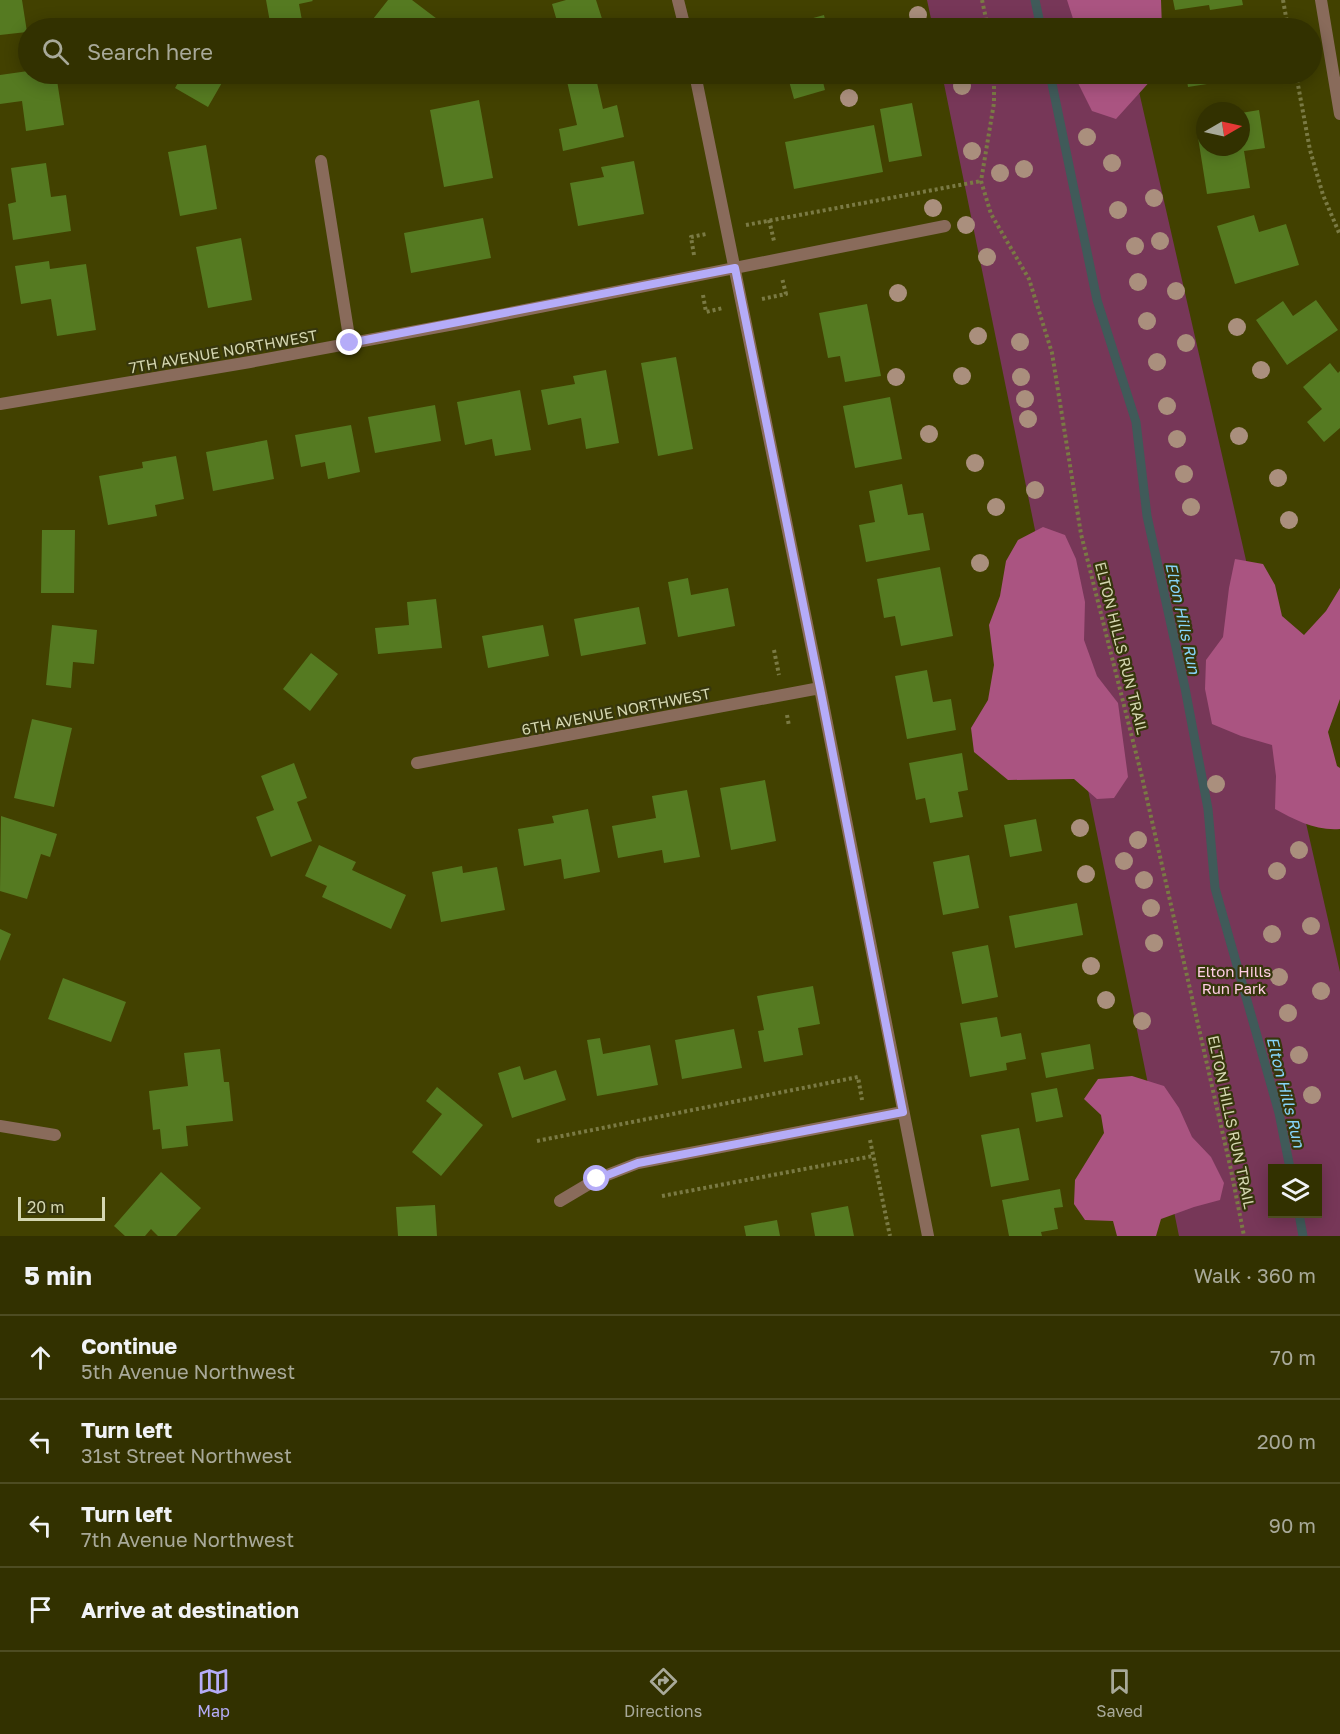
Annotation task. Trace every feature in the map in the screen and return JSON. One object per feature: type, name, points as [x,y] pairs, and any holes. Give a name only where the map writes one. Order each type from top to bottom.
[{"type":"street","points":[[678,0],[682,18]]},
{"type":"street","points":[[1321,0],[1340,114]]},
{"type":"street","points":[[697,84],[820,688],[928,1236]]},
{"type":"street","points":[[321,161],[350,343]]},
{"type":"street","name":"7TH AVENUE NORTHWEST","points":[[0,404],[250,362],[945,226]]},
{"type":"street","name":"6TH AVENUE NORTHWEST","points":[[417,763],[820,688]]},
{"type":"street","points":[[560,1201],[597,1179],[638,1163],[903,1112]]},
{"type":"street","points":[[0,1126],[55,1135]]},
{"type":"path","points":[[982,0],[986,18]]},
{"type":"path","points":[[1283,0],[1286,18]]},
{"type":"path","name":"ELTON HILLS RUN TRAIL","points":[[994,84],[994,103],[981,181],[991,214],[1029,279],[1052,353],[1081,534],[1142,777],[1244,1236]]},
{"type":"path","points":[[1298,84],[1310,150],[1323,195],[1340,235]]},
{"type":"path","points":[[769,220],[981,181]]},
{"type":"path","points":[[537,1141],[858,1077]]},
{"type":"path","points":[[662,1196],[873,1156],[890,1236]]},
{"type":"green space","points":[[927,0],[1118,0],[1122,18],[931,18]]},
{"type":"green space","name":"Elton Hills Run Park","points":[[944,84],[1137,84],[1340,972],[1340,1236],[1179,1236]]},
{"type":"shaded area","points":[[1067,0],[1161,0],[1162,18],[1073,18]]},
{"type":"shaded area","points":[[1078,84],[1148,84],[1116,119],[1092,111]]},
{"type":"shaded area","points":[[1043,527],[1065,535],[1076,559],[1085,602],[1084,640],[1097,676],[1118,703],[1128,777],[1114,798],[1097,799],[1074,779],[1008,780],[974,752],[971,728],[988,700],[994,665],[989,625],[1000,596],[1006,561],[1018,540]]},
{"type":"shaded area","points":[[1235,559],[1263,564],[1275,585],[1282,616],[1304,635],[1326,611],[1340,588],[1340,699],[1328,732],[1337,766],[1340,768],[1340,829],[1314,826],[1298,821],[1275,809],[1276,776],[1272,745],[1212,724],[1205,689],[1206,660],[1223,637]]},
{"type":"shaded area","points":[[1132,1076],[1164,1086],[1179,1108],[1192,1137],[1211,1157],[1224,1183],[1220,1200],[1161,1219],[1156,1236],[1117,1236],[1113,1221],[1085,1220],[1074,1204],[1075,1180],[1104,1133],[1101,1115],[1084,1099],[1098,1079]]},
{"type":"building","points":[[0,0],[22,0],[25,18],[18,18],[18,33],[0,35]]},
{"type":"building","points":[[266,0],[313,1],[299,4],[302,18],[269,18]]},
{"type":"building","points":[[388,0],[412,0],[436,18],[374,18]]},
{"type":"building","points":[[566,0],[596,0],[602,18],[556,18],[552,4]]},
{"type":"building","points":[[1173,0],[1242,0],[1243,5],[1210,10],[1209,5],[1175,10]]},
{"type":"building","points":[[18,72],[18,84],[58,84],[64,125],[26,131],[22,101],[0,104],[0,75]]},
{"type":"building","points":[[177,84],[221,84],[208,107],[175,88]]},
{"type":"building","points":[[568,84],[597,84],[603,109],[617,105],[624,137],[563,151],[559,129],[577,125]]},
{"type":"building","points":[[790,84],[824,84],[825,90],[794,99]]},
{"type":"building","points":[[1188,84],[1207,84],[1188,87]]},
{"type":"building","points":[[479,100],[493,178],[444,187],[430,110]]},
{"type":"building","points":[[912,103],[922,156],[889,162],[880,109]]},
{"type":"building","points":[[1259,110],[1265,148],[1250,150],[1250,112]]},
{"type":"building","points":[[874,125],[883,172],[794,189],[785,142]]},
{"type":"building","points":[[206,145],[217,209],[180,216],[168,152]]},
{"type":"building","points":[[1201,156],[1245,156],[1250,188],[1207,194]]},
{"type":"building","points":[[634,161],[644,214],[578,226],[570,183],[604,177],[601,167]]},
{"type":"building","points":[[46,163],[51,197],[66,195],[71,231],[13,240],[8,204],[16,202],[11,168]]},
{"type":"building","points":[[1254,215],[1259,232],[1286,224],[1299,265],[1235,284],[1217,226]]},
{"type":"building","points":[[483,218],[491,258],[411,273],[404,233]]},
{"type":"building","points":[[241,238],[252,300],[208,308],[196,247]]},
{"type":"building","points":[[49,261],[50,269],[86,264],[96,330],[57,336],[51,299],[21,304],[15,266]]},
{"type":"building","points":[[1316,300],[1338,330],[1287,365],[1256,320],[1283,301],[1293,316]]},
{"type":"building","points":[[867,304],[881,376],[845,382],[840,356],[828,358],[819,313]]},
{"type":"building","points":[[676,357],[693,449],[658,456],[641,363]]},
{"type":"building","points":[[1330,363],[1338,373],[1340,371],[1340,428],[1324,442],[1307,422],[1322,409],[1303,387]]},
{"type":"building","points":[[606,370],[619,443],[586,449],[581,418],[548,425],[541,390],[575,384],[573,376]]},
{"type":"building","points":[[520,390],[531,450],[495,456],[492,439],[465,445],[457,402]]},
{"type":"building","points":[[890,397],[902,459],[855,468],[843,406]]},
{"type":"building","points":[[435,405],[441,441],[375,453],[368,417]]},
{"type":"building","points":[[351,425],[360,472],[328,479],[325,462],[301,467],[295,435]]},
{"type":"building","points":[[267,440],[274,479],[213,491],[206,452]]},
{"type":"building","points":[[176,456],[184,499],[155,505],[157,516],[108,525],[99,476],[143,468],[142,462]]},
{"type":"building","points":[[902,484],[908,515],[923,513],[930,550],[866,562],[859,525],[875,522],[869,491]]},
{"type":"building","points":[[42,530],[75,530],[74,593],[41,593]]},
{"type":"building","points":[[940,567],[953,636],[901,646],[895,616],[884,618],[877,579]]},
{"type":"building","points":[[688,578],[691,595],[728,588],[735,626],[678,637],[668,582]]},
{"type":"building","points":[[436,599],[442,648],[378,654],[375,628],[409,625],[407,602]]},
{"type":"building","points":[[639,607],[646,644],[581,656],[574,619]]},
{"type":"building","points":[[52,625],[97,630],[94,664],[73,662],[71,688],[46,685]]},
{"type":"building","points":[[543,625],[549,656],[488,668],[482,636]]},
{"type":"building","points":[[311,653],[338,674],[310,711],[283,689]]},
{"type":"building","points":[[927,670],[933,702],[951,699],[956,730],[907,739],[895,676]]},
{"type":"building","points":[[32,719],[72,728],[54,807],[14,798]]},
{"type":"building","points":[[962,753],[968,790],[958,792],[963,817],[930,823],[925,798],[916,800],[909,763]]},
{"type":"building","points":[[294,763],[307,798],[297,802],[312,841],[271,857],[256,817],[274,810],[261,776]]},
{"type":"building","points":[[765,780],[776,841],[731,850],[720,788]]},
{"type":"building","points":[[687,790],[700,857],[664,863],[662,850],[618,858],[612,826],[656,818],[652,796]]},
{"type":"building","points":[[588,809],[600,872],[564,879],[561,859],[524,866],[518,829],[554,823],[552,816]]},
{"type":"building","points":[[1,816],[57,834],[50,857],[41,854],[27,899],[0,891]]},
{"type":"building","points":[[1036,819],[1042,851],[1010,857],[1004,825]]},
{"type":"building","points":[[319,845],[356,862],[352,870],[406,895],[391,929],[322,897],[327,886],[305,876]]},
{"type":"building","points":[[969,855],[979,908],[943,915],[933,862]]},
{"type":"building","points":[[462,866],[463,873],[497,867],[505,910],[441,922],[432,872]]},
{"type":"building","points":[[1077,903],[1083,935],[1015,948],[1009,916]]},
{"type":"building","points":[[0,929],[11,934],[0,961]]},
{"type":"building","points":[[988,945],[998,997],[962,1004],[952,952]]},
{"type":"building","points":[[63,978],[126,1002],[111,1042],[48,1019]]},
{"type":"building","points":[[813,986],[820,1024],[798,1028],[803,1055],[764,1062],[758,1031],[764,1030],[757,996]]},
{"type":"building","points":[[997,1017],[1001,1037],[1021,1033],[1026,1059],[1006,1063],[1007,1070],[970,1077],[960,1023]]},
{"type":"building","points":[[734,1029],[742,1068],[682,1079],[675,1040]]},
{"type":"building","points":[[600,1038],[603,1054],[650,1045],[658,1085],[597,1096],[587,1040]]},
{"type":"building","points":[[1090,1044],[1094,1069],[1046,1078],[1041,1053]]},
{"type":"building","points":[[220,1049],[224,1082],[229,1082],[233,1121],[186,1126],[188,1146],[162,1149],[160,1129],[153,1130],[149,1091],[188,1086],[184,1053]]},
{"type":"building","points":[[520,1066],[524,1080],[556,1070],[566,1100],[512,1118],[498,1073]]},
{"type":"building","points":[[437,1087],[483,1125],[441,1176],[412,1152],[442,1114],[426,1101]]},
{"type":"building","points":[[1057,1088],[1063,1117],[1036,1122],[1031,1093]]},
{"type":"building","points":[[1019,1128],[1029,1180],[991,1187],[981,1135]]},
{"type":"building","points":[[161,1172],[201,1208],[176,1236],[158,1236],[151,1229],[145,1236],[125,1236],[114,1226]]},
{"type":"building","points":[[1060,1189],[1063,1207],[1054,1208],[1058,1229],[1041,1232],[1042,1236],[1009,1236],[1002,1200]]},
{"type":"building","points":[[435,1205],[437,1236],[398,1236],[396,1207]]},
{"type":"building","points":[[848,1206],[854,1236],[815,1236],[811,1213]]},
{"type":"building","points":[[777,1220],[780,1236],[746,1236],[744,1226]]},
{"type":"waterway","name":"Elton Hills Run","points":[[1035,0],[1039,18]]},
{"type":"waterway","name":"Elton Hills Run","points":[[1052,84],[1097,300],[1136,422],[1147,516],[1185,688],[1208,809],[1215,888],[1279,1113],[1289,1164]]},
{"type":"waterway","name":"Elton Hills Run","points":[[1300,1218],[1303,1236]]},
{"type":"route","points":[[350,343],[735,268],[903,1112],[638,1163],[597,1179]]}]
